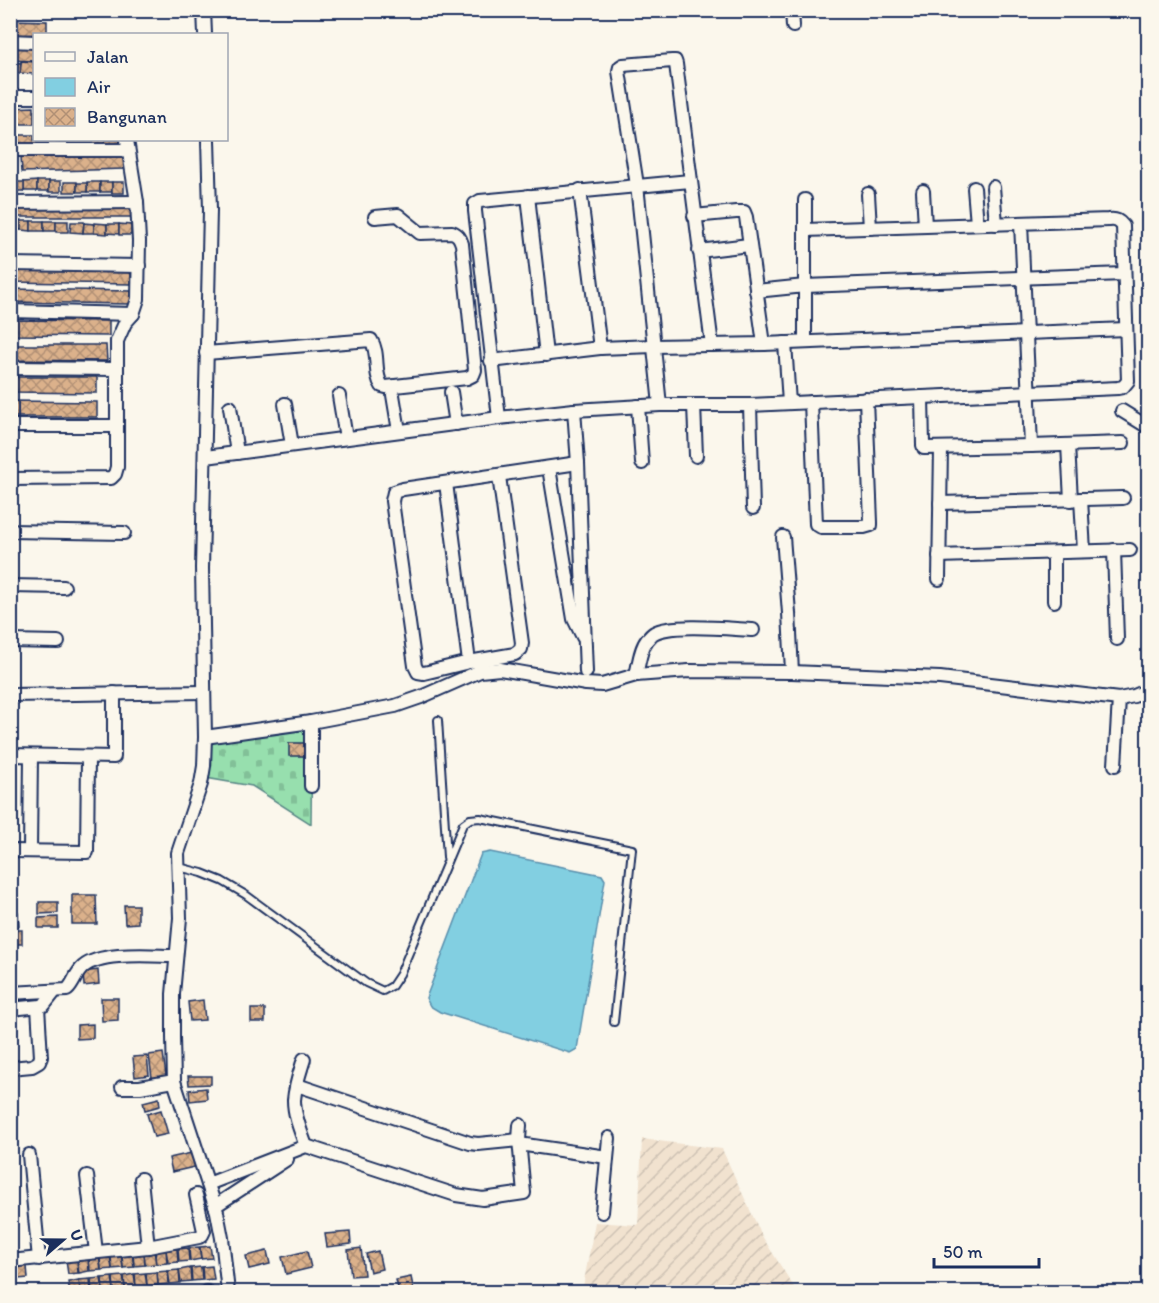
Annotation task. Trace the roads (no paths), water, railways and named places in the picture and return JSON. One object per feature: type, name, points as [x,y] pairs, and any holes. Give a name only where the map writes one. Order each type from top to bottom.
[{"type":"street","points":[[204,10],[205,33]]},
{"type":"street","points":[[792,10],[793,26]]},
{"type":"street","points":[[10,41],[33,42]]},
{"type":"street","points":[[660,405],[637,185],[619,69],[623,65],[672,61],[676,64],[712,345]]},
{"type":"street","points":[[10,97],[33,97]]},
{"type":"street","points":[[208,141],[210,210],[202,568],[206,737],[201,784],[178,853],[180,918],[173,994],[174,1081],[215,1206],[222,1238],[228,1293]]},
{"type":"street","points":[[10,150],[128,145],[137,202],[139,241],[138,299],[133,314],[125,323],[117,341],[117,467],[115,474],[111,478],[10,479]]},
{"type":"street","points":[[499,418],[475,204],[480,201],[580,190],[690,181]]},
{"type":"street","points":[[993,187],[996,224]]},
{"type":"street","points":[[974,188],[977,224]]},
{"type":"street","points":[[580,190],[600,348]]},
{"type":"street","points":[[922,191],[925,226]]},
{"type":"street","points":[[868,194],[870,228]]},
{"type":"street","points":[[528,196],[546,355]]},
{"type":"street","points":[[805,200],[805,342]]},
{"type":"street","points":[[10,203],[137,202]]},
{"type":"street","points":[[694,216],[744,212],[764,344]]},
{"type":"street","points":[[206,353],[371,340],[375,346],[379,381],[382,386],[467,378],[473,375],[474,358],[460,237],[452,232],[420,233],[398,215],[375,218]]},
{"type":"street","points":[[206,457],[574,410],[660,405],[750,405],[1123,387],[1128,381],[1122,226],[1114,219],[805,230]]},
{"type":"street","points":[[1021,223],[1031,446]]},
{"type":"street","points":[[699,251],[749,245]]},
{"type":"street","points":[[10,264],[139,266]]},
{"type":"street","points":[[756,291],[805,286],[1124,274]]},
{"type":"street","points":[[10,311],[133,314]]},
{"type":"street","points":[[492,361],[600,348],[764,344],[1126,329]]},
{"type":"street","points":[[785,343],[789,403]]},
{"type":"street","points":[[10,368],[117,369]]},
{"type":"street","points":[[451,392],[456,424]]},
{"type":"street","points":[[393,395],[399,431]]},
{"type":"street","points":[[339,396],[346,438]]},
{"type":"street","points":[[922,397],[924,447],[1123,443]]},
{"type":"street","points":[[811,402],[816,524],[820,527],[864,527],[871,525],[866,399]]},
{"type":"street","points":[[285,404],[292,445]]},
{"type":"street","points":[[694,405],[696,456]]},
{"type":"street","points":[[750,405],[753,508]]},
{"type":"street","points":[[638,406],[642,463]]},
{"type":"street","points":[[231,407],[237,453]]},
{"type":"street","points":[[574,410],[586,672]]},
{"type":"street","points":[[1122,411],[1149,427]]},
{"type":"street","points":[[10,426],[116,426]]},
{"type":"street","points":[[1068,445],[1084,551]]},
{"type":"street","points":[[939,579],[941,448]]},
{"type":"street","points":[[499,476],[522,643],[521,650],[515,654],[424,673],[418,672],[415,666],[392,501],[394,492],[578,463]]},
{"type":"street","points":[[549,468],[574,619],[586,642]]},
{"type":"street","points":[[446,483],[469,662]]},
{"type":"street","points":[[940,503],[1123,498]]},
{"type":"street","points":[[10,531],[124,533]]},
{"type":"street","points":[[783,537],[792,672]]},
{"type":"street","points":[[1114,550],[1117,639]]},
{"type":"street","points":[[939,556],[1130,550]]},
{"type":"street","points":[[1054,553],[1054,601]]},
{"type":"street","points":[[10,586],[64,587]]},
{"type":"street","points":[[636,675],[640,656],[646,642],[654,633],[667,629],[693,627],[753,630]]},
{"type":"street","points":[[10,640],[58,642]]},
{"type":"street","points":[[206,737],[311,722],[395,706],[480,671],[500,669],[602,685],[636,675],[689,671],[792,672],[940,678],[1119,699],[1149,690]]},
{"type":"street","points":[[10,695],[204,692]]},
{"type":"street","points":[[10,755],[114,757],[114,693]]},
{"type":"street","points":[[1115,765],[1119,699]]},
{"type":"street","points":[[311,722],[311,786]]},
{"type":"street","points":[[30,851],[31,756]]},
{"type":"street","points":[[10,850],[87,852],[88,757]]},
{"type":"street","points":[[10,993],[67,990],[81,969],[87,964],[105,958],[176,956]]},
{"type":"street","points":[[10,1008],[44,1005],[55,991]]},
{"type":"street","points":[[10,1068],[32,1066],[39,1062],[41,1057],[38,1007]]},
{"type":"street","points":[[304,1059],[294,1101],[296,1116],[306,1146]]},
{"type":"street","points":[[122,1087],[174,1081]]},
{"type":"street","points":[[297,1085],[470,1143],[519,1142],[606,1156]]},
{"type":"street","points":[[208,1184],[306,1146],[456,1195],[483,1200],[525,1193],[519,1142],[520,1125]]},
{"type":"street","points":[[602,1212],[609,1138]]},
{"type":"street","points":[[215,1206],[306,1146]]},
{"type":"street","points":[[29,1155],[39,1259]]},
{"type":"street","points":[[87,1176],[96,1252]]},
{"type":"street","points":[[141,1179],[148,1247]]},
{"type":"street","points":[[10,1261],[148,1247],[202,1235],[204,1231],[196,1195]]},
{"type":"lane","points":[[438,720],[447,861]]},
{"type":"lane","points":[[178,867],[222,881],[246,895],[366,983],[383,991],[392,986],[400,974],[463,824],[470,819],[480,818],[632,849],[614,1022]]},
{"type":"water","points":[[490,852],[602,875],[605,880],[577,1049],[570,1053],[440,1012],[430,1006],[426,998],[481,854]]}]
